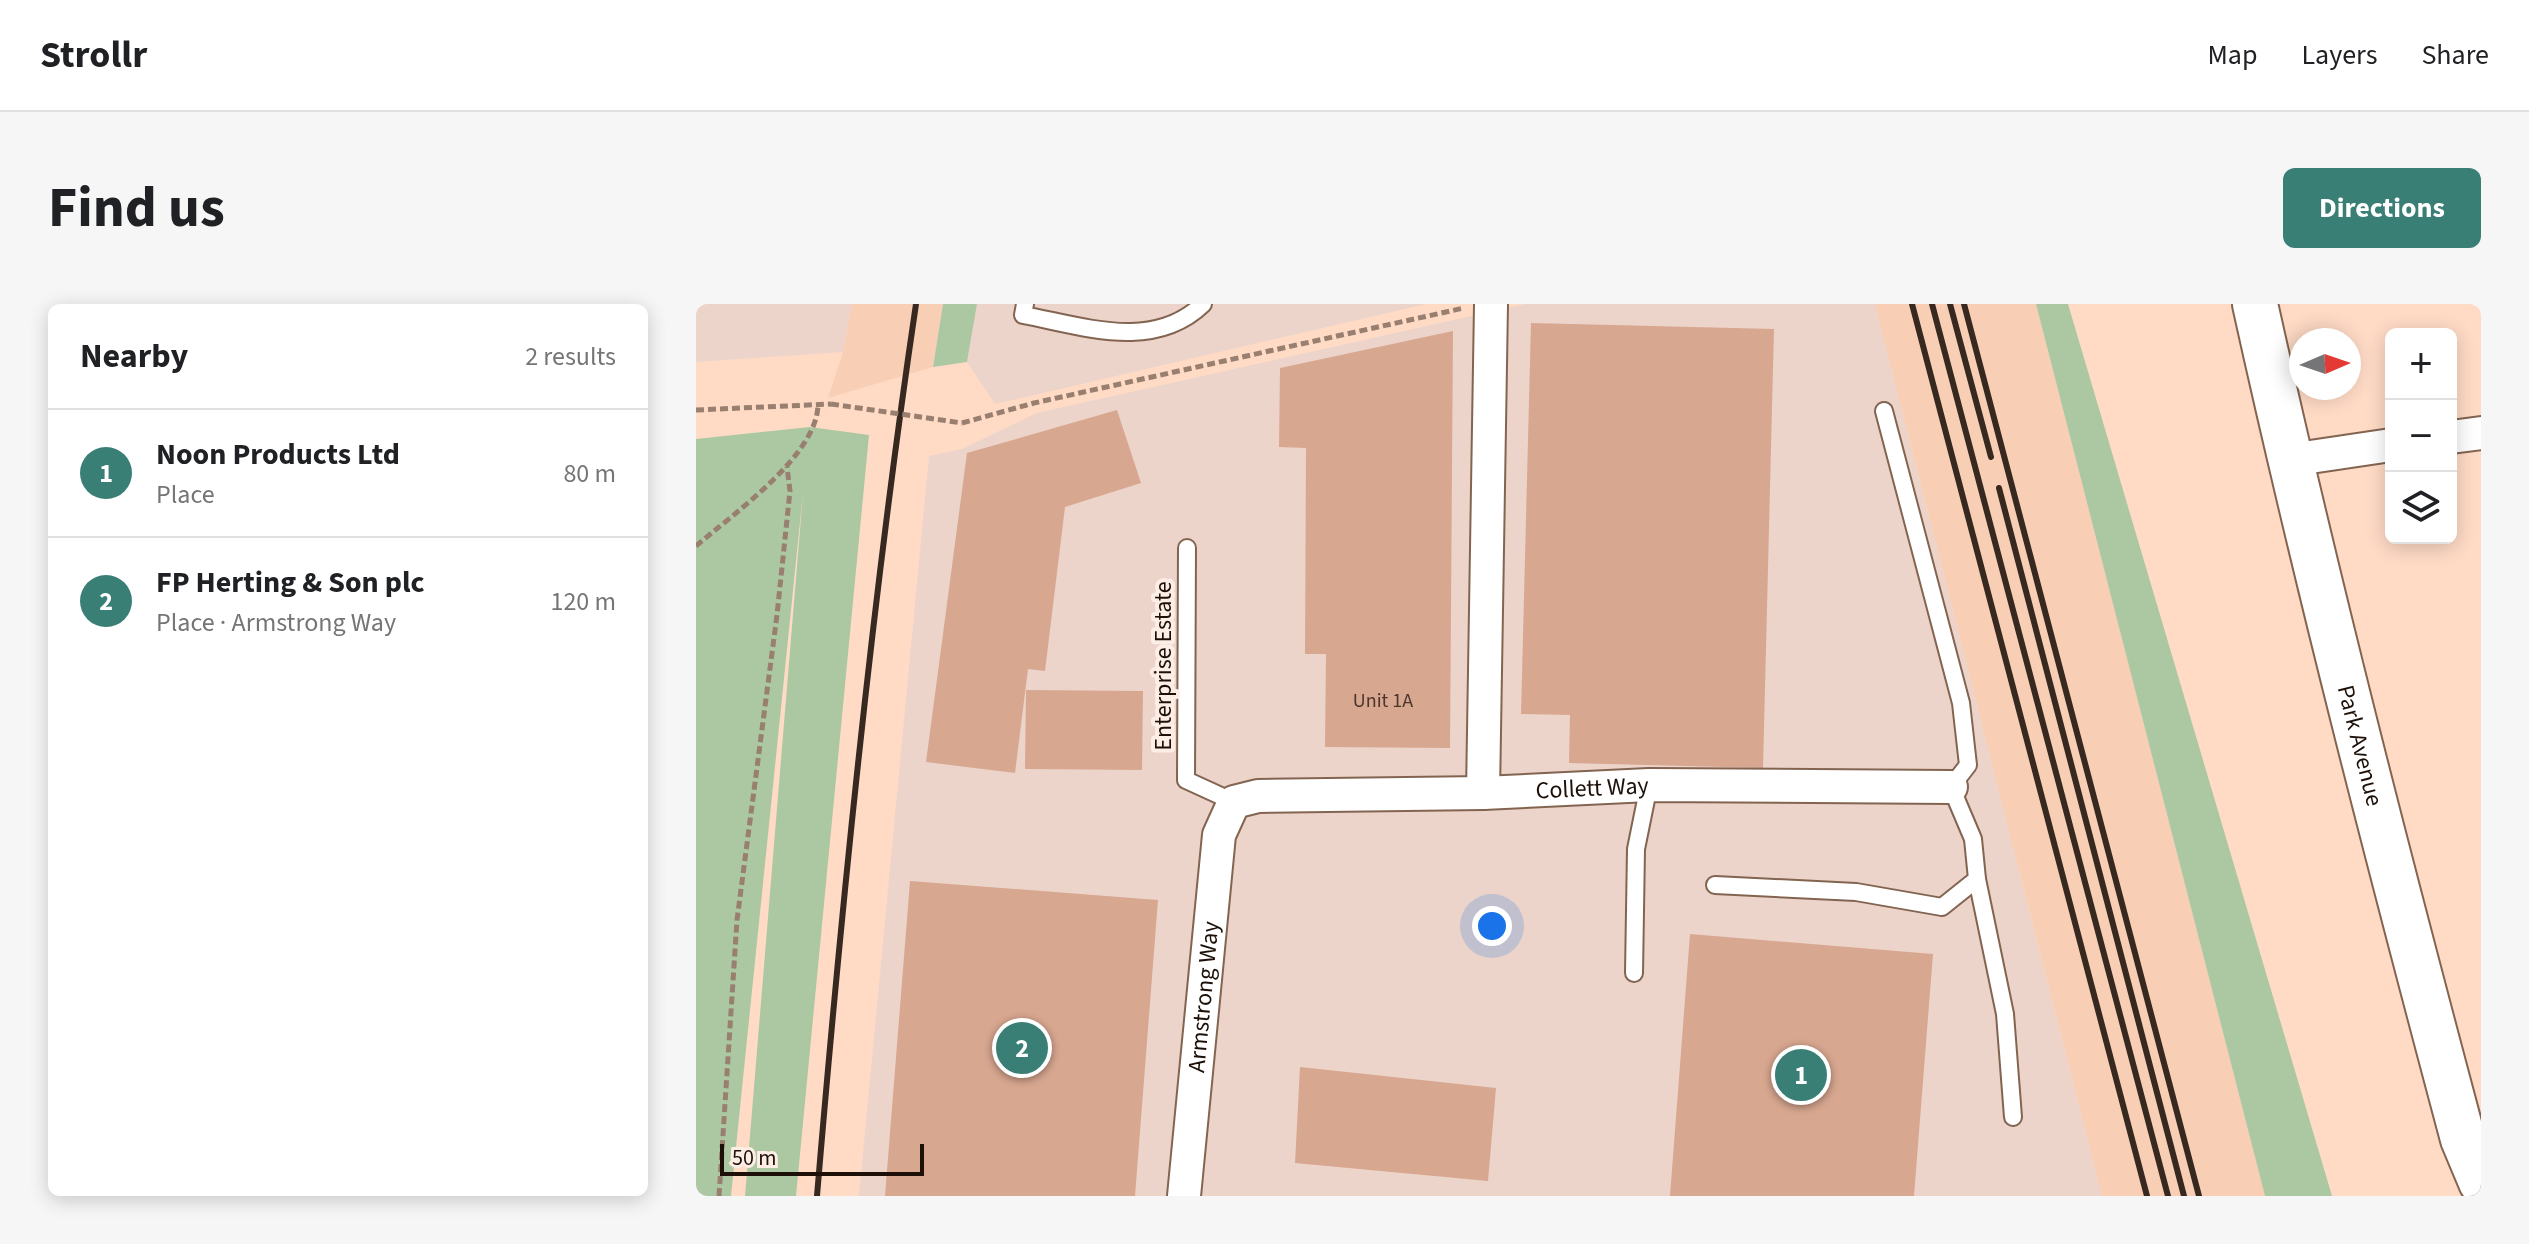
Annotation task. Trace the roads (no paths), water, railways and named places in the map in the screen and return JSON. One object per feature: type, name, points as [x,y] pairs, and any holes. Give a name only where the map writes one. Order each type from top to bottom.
[{"type":"street","name":"Park Avenue","points":[[2255,304],[2290,460],[2449,1088],[2469,1159],[2481,1182]]},
{"type":"street","points":[[1483,305],[1483,793]]},
{"type":"street","points":[[2457,436],[2481,433]]},
{"type":"street","points":[[2290,460],[2385,446]]},
{"type":"street","name":"Collett Way","points":[[1234,802],[1258,796],[1483,793],[1649,785],[1951,787]]},
{"type":"street","name":"Armstrong Way","points":[[1184,1196],[1219,835],[1234,802]]},
{"type":"lane","points":[[1024,309],[1122,333],[1172,326],[1203,304]]},
{"type":"lane","points":[[1884,411],[1961,703],[1968,765],[1951,787],[1973,839],[1977,879],[2005,1014],[2013,1117]]},
{"type":"lane","name":"Enterprise Estate","points":[[1187,548],[1186,780],[1234,802]]},
{"type":"lane","points":[[1634,973],[1636,849],[1649,785]]},
{"type":"lane","points":[[1715,885],[1856,892],[1942,907],[1977,879]]},
{"type":"railway","points":[[817,1196],[859,749],[885,526],[916,304]]},
{"type":"railway","points":[[1912,304],[2147,1196]]},
{"type":"railway","points":[[1932,304],[2168,1196]]},
{"type":"railway","points":[[1950,304],[1991,457]]},
{"type":"railway","points":[[1964,304],[2199,1196]]},
{"type":"railway","points":[[1999,488],[2184,1196]]},
{"type":"place","name":"FP Herting & Son plc","points":[[1022,1048]]},
{"type":"place","name":"Noon Products Ltd","points":[[1801,1075]]}]
